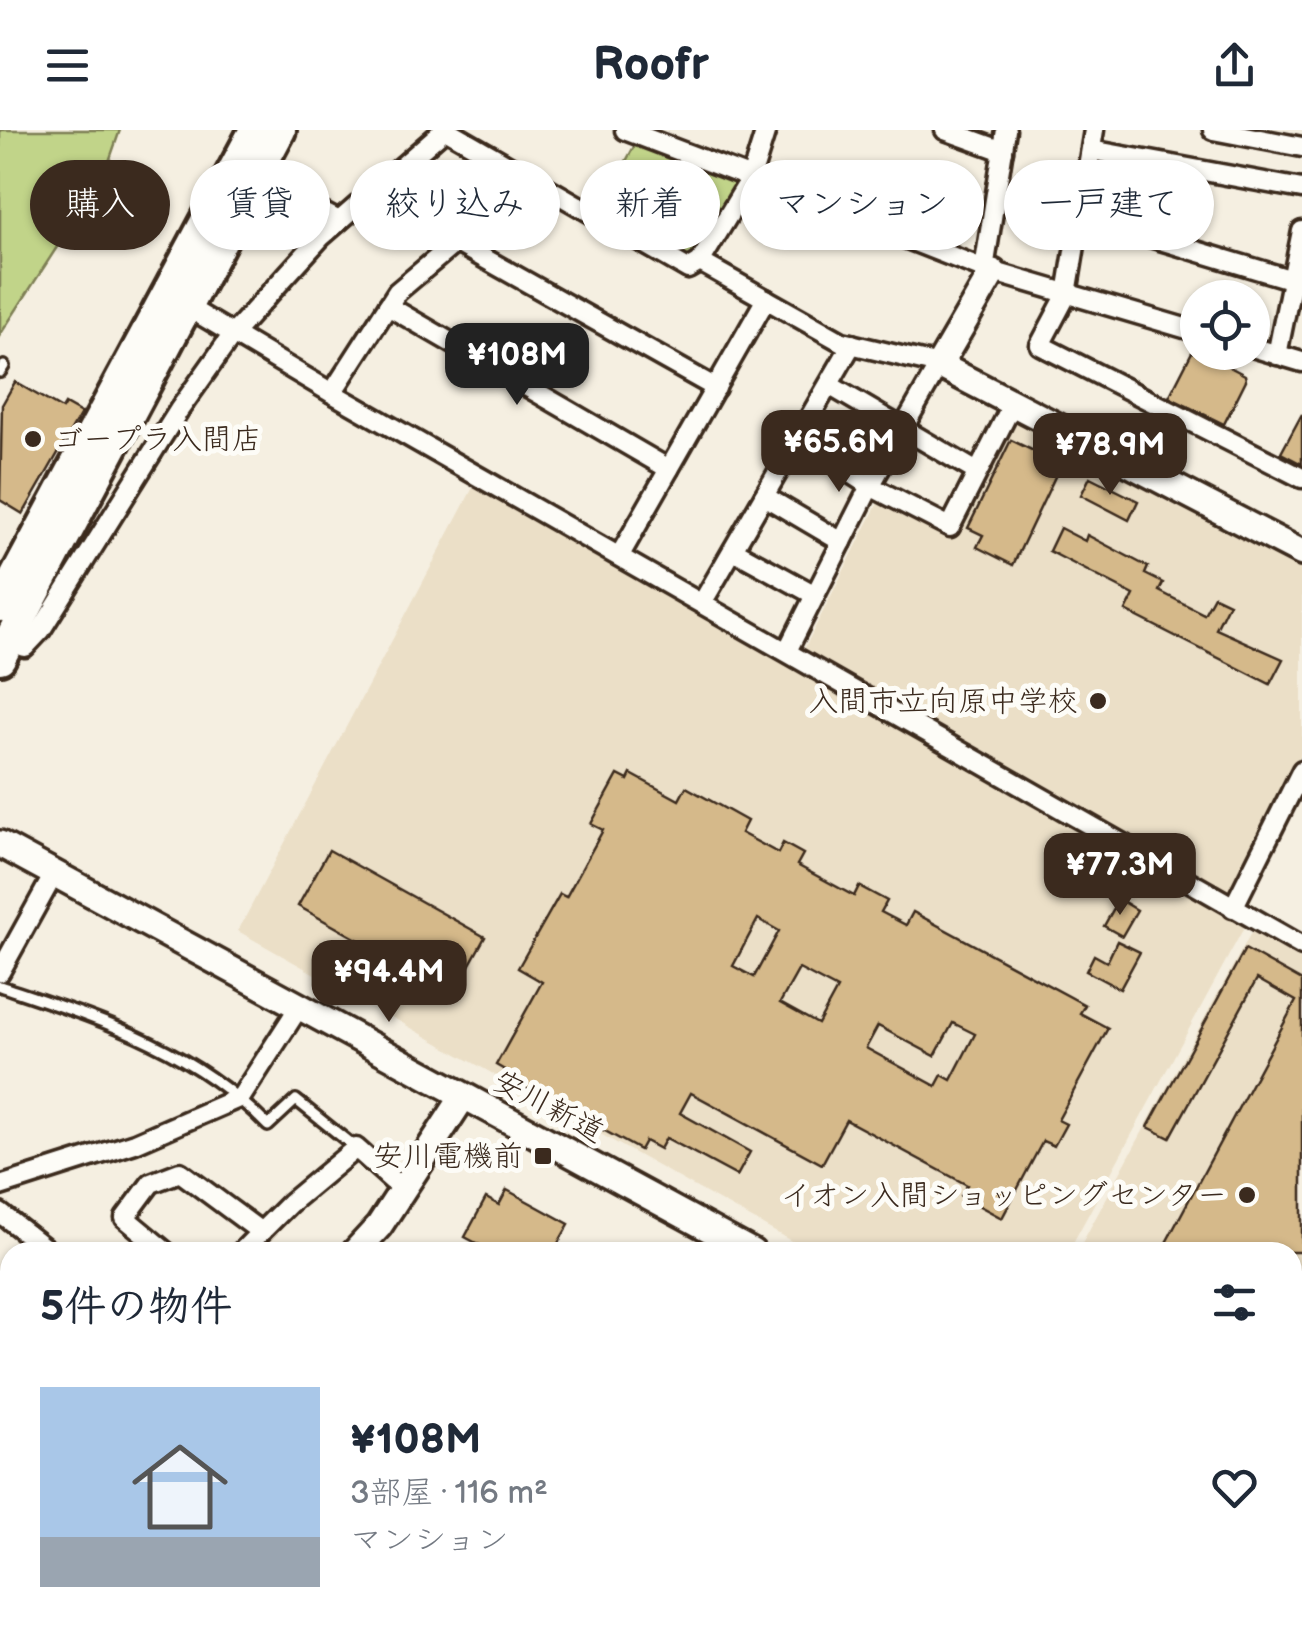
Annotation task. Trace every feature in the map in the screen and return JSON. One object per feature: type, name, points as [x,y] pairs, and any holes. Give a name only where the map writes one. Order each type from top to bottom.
[{"type":"highway","points":[[4,650],[176,301],[254,130]]},
{"type":"highway","points":[[264,160],[280,130]]},
{"type":"highway","points":[[0,606],[208,250]]},
{"type":"street","points":[[4,650],[25,647],[40,630],[232,334],[339,221],[446,130],[497,160]]},
{"type":"street","points":[[625,130],[740,173]]},
{"type":"street","points":[[757,160],[766,130]]},
{"type":"street","points":[[945,130],[1003,152]]},
{"type":"street","points":[[787,651],[870,486],[988,271],[1006,130]]},
{"type":"street","points":[[1089,160],[1094,130]]},
{"type":"street","points":[[1213,130],[1302,147]]},
{"type":"street","points":[[1091,150],[1302,190]]},
{"type":"street","points":[[560,196],[688,269],[702,259],[740,196]]},
{"type":"street","points":[[330,216],[339,221]]},
{"type":"street","points":[[1277,354],[1302,232]]},
{"type":"street","points":[[332,393],[412,276],[447,250]]},
{"type":"street","points":[[470,250],[716,388]]},
{"type":"street","points":[[934,250],[988,271],[1180,327]]},
{"type":"street","points":[[1074,250],[1067,294],[1040,345],[1302,478]]},
{"type":"street","points":[[1193,250],[1293,280]]},
{"type":"street","points":[[702,259],[842,342],[939,366],[1302,552]]},
{"type":"street","points":[[620,556],[766,299]]},
{"type":"street","points":[[176,301],[1302,946]]},
{"type":"street","points":[[388,306],[669,469]]},
{"type":"street","points":[[702,602],[852,344]]},
{"type":"street","points":[[1270,352],[1302,362]]},
{"type":"street","points":[[828,385],[977,472]]},
{"type":"street","points":[[797,439],[870,486],[950,527],[1013,402]]},
{"type":"street","points":[[764,496],[842,542]]},
{"type":"street","points":[[733,550],[815,596]]},
{"type":"street","points":[[1234,908],[1302,770]]},
{"type":"street","name":"安川新道","points":[[0,844],[731,1242]]},
{"type":"street","points":[[0,972],[54,874]]},
{"type":"street","points":[[0,1186],[135,1143],[240,1098],[299,1007]]},
{"type":"street","points":[[365,1242],[464,1097]]},
{"type":"street","points":[[251,1242],[356,1148],[403,1190]]},
{"type":"street","points":[[154,1242],[125,1218],[152,1183],[180,1172],[261,1232]]},
{"type":"street","points":[[0,1212],[38,1242]]},
{"type":"lane","points":[[0,986],[107,1022],[187,1060],[240,1098],[268,1126],[296,1100],[356,1148]]},
{"type":"path","points":[[694,154],[694,206],[686,218],[702,259]]},
{"type":"shaded area","name":"入間市立向原中学校","points":[[1011,413],[1302,565],[1302,752],[1229,893],[804,649],[881,497],[951,533]]},
{"type":"shaded area","points":[[477,480],[1247,922],[1073,1242],[793,1242],[238,931]]},
{"type":"shaded area","points":[[1252,931],[1302,960],[1302,1242],[1082,1242]]},
{"type":"green space","points":[[0,130],[120,130],[110,160],[30,160],[30,250],[55,250],[0,335]]},
{"type":"green space","points":[[636,143],[683,160],[627,160]]},
{"type":"green space","points":[[720,173],[733,178],[737,186],[720,216]]},
{"type":"green space","points":[[670,250],[701,250],[689,261]]},
{"type":"building","points":[[1183,370],[1235,370],[1245,375],[1224,424],[1169,397]]},
{"type":"building","name":"ゴープラ入間店","points":[[15,382],[62,409],[65,404],[81,413],[23,514],[0,500],[2,405]]},
{"type":"building","points":[[1302,414],[1302,464],[1281,453]]},
{"type":"building","points":[[1011,440],[1061,464],[1013,565],[977,547],[983,535],[968,528]]},
{"type":"building","points":[[1090,477],[1138,501],[1129,520],[1081,495]]},
{"type":"building","points":[[1060,528],[1085,541],[1087,535],[1148,567],[1145,574],[1163,583],[1159,591],[1204,614],[1214,596],[1229,603],[1216,629],[1283,659],[1270,684],[1126,611],[1134,595],[1049,551]]},
{"type":"building","points":[[631,774],[679,800],[686,787],[747,821],[741,833],[778,853],[783,843],[803,854],[797,865],[854,896],[859,886],[887,901],[881,912],[906,925],[913,912],[1085,1005],[1080,1013],[1108,1028],[1058,1120],[1066,1124],[1054,1146],[1043,1141],[1002,1218],[961,1196],[967,1185],[846,1120],[822,1164],[691,1093],[680,1113],[750,1152],[737,1176],[666,1138],[660,1149],[645,1141],[640,1150],[506,1077],[508,1072],[496,1065],[542,982],[518,968],[560,894],[566,897],[603,830],[591,824],[618,775],[628,780]],"holes":[[[758,919],[779,931],[754,977],[733,966]],[[799,969],[837,989],[818,1024],[780,1003]],[[953,1023],[975,1034],[951,1080],[942,1075],[936,1086],[866,1048],[878,1026],[935,1056]]]},
{"type":"building","points":[[329,850],[485,937],[454,993],[298,906]]},
{"type":"building","points":[[1119,899],[1137,910],[1122,936],[1104,926]]},
{"type":"building","points":[[1117,941],[1140,952],[1120,989],[1086,971],[1094,955],[1107,962]]},
{"type":"building","name":"イオン入間ショッピングセンター","points":[[1245,949],[1302,981],[1302,1242],[1166,1242],[1296,1001],[1257,979],[1170,1138],[1148,1127]]},
{"type":"building","points":[[507,1190],[569,1224],[559,1242],[474,1242],[465,1237],[486,1198],[499,1205]]},
{"type":"place","name":"ゴープラ入間店","points":[[33,439]]},
{"type":"place","name":"入間市立向原中学校","points":[[1098,701]]},
{"type":"place","name":"安川電機前","points":[[543,1156]]},
{"type":"place","name":"イオン入間ショッピングセンター","points":[[1247,1195]]}]
